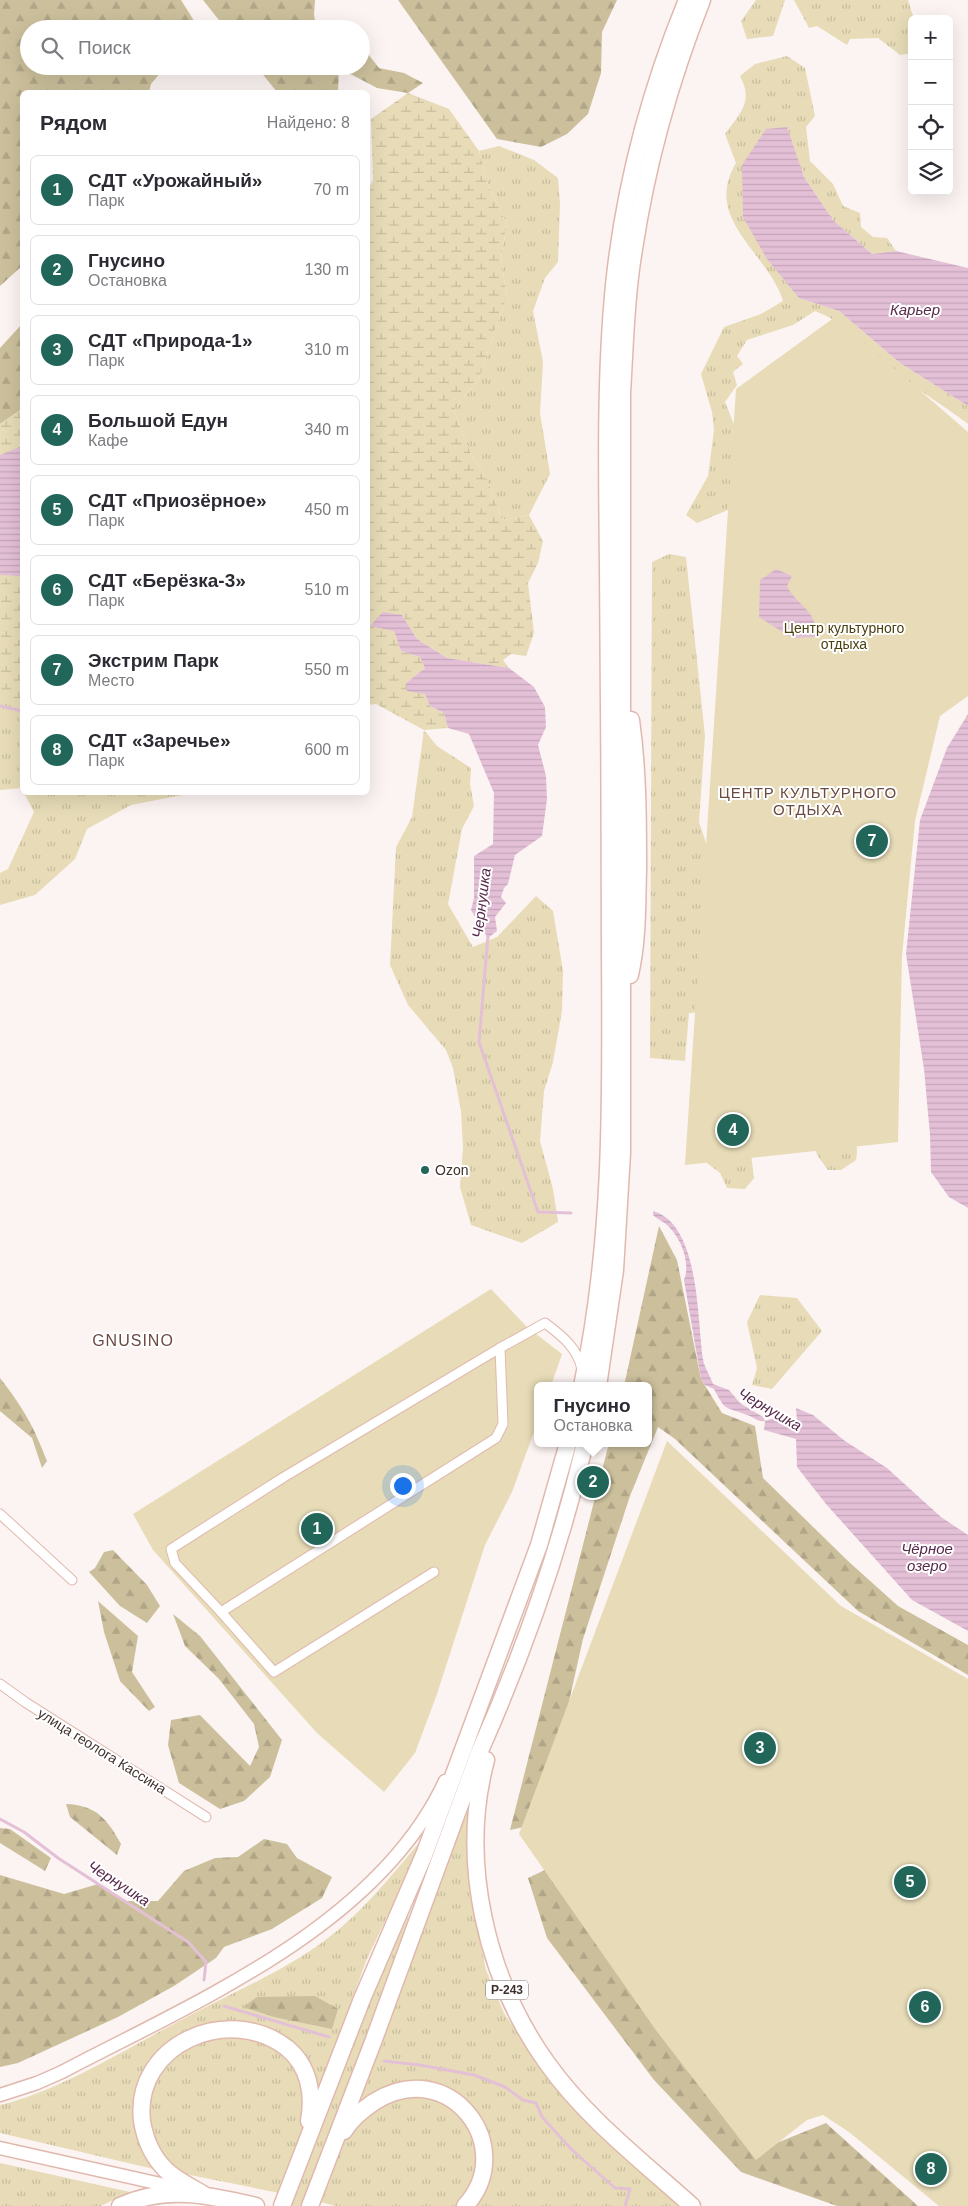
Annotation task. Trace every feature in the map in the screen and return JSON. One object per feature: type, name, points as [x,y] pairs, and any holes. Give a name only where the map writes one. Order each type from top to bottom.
[{"type":"highway","points":[[588,1382],[602,1271],[609,1143],[611,1002],[608,402],[614,288],[622,231],[637,159],[660,73],[687,0]]},
{"type":"highway","points":[[588,1382],[611,1305],[620,1215],[623,1022],[622,393],[630,278],[642,206],[661,118],[702,0]]},
{"type":"highway","points":[[282,2206],[362,1999],[424,1855],[539,1545],[567,1447]]},
{"type":"highway","points":[[310,2206],[479,1753],[499,1709],[556,1546],[584,1447]]},
{"type":"highway","name":"Р-243","points":[[499,1709],[482,1774],[476,1856],[481,1906],[496,1964],[518,2016],[556,2075],[590,2113],[692,2206]]},
{"type":"highway","points":[[203,2194],[176,2178],[157,2160],[144,2131],[141,2110],[144,2089],[150,2075],[160,2060],[184,2041],[222,2029],[240,2028],[260,2033],[279,2042],[293,2054],[304,2068],[311,2091],[312,2105],[305,2148]]},
{"type":"highway","points":[[332,2150],[352,2120],[383,2097],[395,2091],[414,2088],[443,2093],[461,2106],[470,2116],[483,2147],[484,2168],[480,2183],[466,2206]]},
{"type":"highway","points":[[120,2206],[133,2200],[158,2194],[203,2194],[256,2206]]},
{"type":"main road","points":[[0,2095],[37,2083],[62,2072],[144,2030],[264,1964],[296,1944],[341,1910],[396,1855],[427,1813],[480,1704]]},
{"type":"main road","points":[[0,2148],[203,2194]]},
{"type":"street","points":[[434,1572],[274,1672],[175,1563],[171,1549],[284,1477],[545,1323],[565,1339],[576,1352],[588,1382]]},
{"type":"street","points":[[221,1612],[496,1438],[503,1424],[500,1348]]},
{"type":"street","points":[[0,1514],[72,1580]]},
{"type":"street","name":"улица геолога Кассина","points":[[0,1684],[25,1702],[206,1816]]},
{"type":"green space","points":[[0,0],[181,0],[194,20],[20,20],[20,75],[158,75],[151,84],[150,90],[20,90],[20,268],[0,286]]},
{"type":"green space","points":[[203,0],[315,0],[315,20],[219,20]]},
{"type":"green space","points":[[398,0],[617,0],[602,32],[601,73],[588,114],[567,134],[541,147],[497,139]]},
{"type":"green space","points":[[756,0],[785,0],[773,36],[747,39],[741,21]]},
{"type":"green space","points":[[794,0],[908,0],[913,15],[908,15],[908,54],[900,55],[878,38],[850,39],[847,45],[817,26],[809,28]]},
{"type":"green space","points":[[370,56],[379,68],[404,73],[423,83],[408,93],[377,88],[352,75],[370,75]]},
{"type":"green space","points":[[787,56],[805,68],[815,116],[806,127],[810,161],[833,184],[843,206],[860,213],[861,227],[873,237],[887,238],[896,251],[872,254],[833,220],[804,177],[786,127],[799,298],[839,311],[900,363],[968,406],[968,424],[901,377],[861,340],[840,324],[815,311],[793,325],[747,340],[737,356],[743,364],[733,372],[737,385],[725,402],[737,432],[735,507],[697,523],[686,515],[708,476],[714,430],[712,412],[701,374],[724,327],[761,314],[783,301],[775,283],[732,219],[727,202],[728,183],[736,163],[725,134],[740,113],[745,100],[746,93],[740,76],[755,64]]},
{"type":"green space","points":[[263,75],[339,75],[338,90],[275,90]]},
{"type":"green space","points":[[408,93],[449,109],[479,151],[488,186],[507,224],[501,258],[507,297],[479,379],[454,410],[470,452],[490,486],[502,520],[529,515],[543,541],[538,563],[528,583],[534,633],[526,656],[511,654],[503,660],[509,668],[447,658],[417,639],[402,615],[394,631],[401,651],[420,657],[425,668],[406,683],[425,694],[430,706],[444,713],[448,728],[424,730],[376,704],[370,705],[370,186],[373,180],[371,119]]},
{"type":"green space","points":[[499,146],[534,160],[558,178],[560,204],[558,262],[545,278],[533,311],[543,362],[540,413],[550,474],[529,515],[502,520],[490,486],[470,452],[454,410],[479,379],[507,297],[501,258],[507,224],[488,186],[479,151]]},
{"type":"green space","name":"Центр культурного отдыха","points":[[835,317],[968,432],[968,696],[940,716],[915,821],[902,956],[898,1142],[685,1165],[736,389]]},
{"type":"green space","points":[[20,326],[20,410],[0,424],[0,348]]},
{"type":"green space","points":[[20,410],[20,699],[0,699],[0,424]]},
{"type":"green space","points":[[669,554],[686,557],[705,736],[699,822],[713,864],[727,1011],[689,1013],[685,1061],[650,1058],[652,562]]},
{"type":"green space","points":[[0,699],[20,699],[20,788],[0,790]]},
{"type":"green space","points":[[424,730],[437,746],[471,768],[470,784],[474,806],[462,829],[448,904],[473,947],[497,937],[536,896],[553,911],[563,971],[562,1011],[553,1062],[544,1091],[540,1141],[553,1189],[558,1222],[522,1243],[471,1225],[460,1187],[463,1147],[461,1111],[453,1068],[446,1050],[408,1005],[390,965],[396,847],[412,817]]},
{"type":"green space","points":[[25,795],[183,795],[131,805],[87,829],[75,859],[35,895],[0,905],[0,873],[8,869],[34,812]]},
{"type":"green space","points":[[786,1063],[842,1085],[854,1122],[857,1143],[856,1160],[841,1170],[828,1170],[817,1155],[813,1132],[783,1127],[751,1153],[754,1178],[745,1189],[727,1188],[720,1173],[707,1163],[690,1111],[703,1110],[719,1143],[746,1144],[751,1090]]},
{"type":"green space","points":[[659,1226],[677,1260],[701,1379],[722,1413],[755,1426],[763,1478],[848,1561],[898,1606],[968,1645],[968,1675],[858,1611],[675,1439],[658,1427],[652,1442],[652,1382],[625,1382]]},
{"type":"green space","points":[[491,1289],[527,1327],[562,1354],[552,1382],[534,1382],[534,1432],[512,1492],[485,1545],[437,1694],[415,1753],[384,1792],[317,1733],[153,1550],[133,1514]]},
{"type":"green space","points":[[760,1295],[797,1298],[822,1331],[772,1389],[752,1385],[757,1368],[747,1322]]},
{"type":"green space","points":[[0,1378],[22,1408],[37,1437],[47,1461],[42,1468],[32,1438],[0,1411]]},
{"type":"green space","points":[[667,1441],[841,1606],[968,1679],[968,2206],[939,2206],[849,2132],[823,2115],[807,2120],[756,2160],[655,2029],[519,1834]]},
{"type":"green space","points":[[608,1447],[650,1447],[630,1496],[583,1639],[542,1823],[510,1830]]},
{"type":"green space","points":[[113,1550],[147,1585],[160,1606],[147,1623],[120,1606],[89,1572],[95,1568],[104,1552]]},
{"type":"green space","points":[[98,1601],[138,1636],[132,1672],[155,1707],[149,1711],[120,1681],[104,1632]]},
{"type":"green space","points":[[173,1614],[200,1636],[282,1740],[270,1777],[244,1801],[220,1809],[179,1783],[168,1745],[171,1720],[200,1715],[250,1766],[259,1747],[254,1724],[219,1679],[185,1646]]},
{"type":"green space","points":[[66,1804],[85,1807],[100,1815],[111,1827],[121,1844],[117,1855],[70,1817]]},
{"type":"green space","points":[[468,1807],[469,1887],[486,1970],[504,2013],[551,2083],[583,2118],[681,2206],[473,2206],[491,2161],[451,2091],[436,2084],[410,2082],[387,2091],[351,2115],[390,2019]]},
{"type":"green space","points":[[0,1828],[10,1829],[51,1858],[45,1871],[0,1843]]},
{"type":"green space","points":[[427,1833],[366,1961],[317,2096],[300,2054],[219,2024],[143,2077],[158,2170],[0,2133],[0,2105],[22,2099],[70,2079],[277,1971],[311,1950],[342,1927],[368,1902]]},
{"type":"green space","points":[[264,1839],[287,1844],[297,1858],[332,1877],[322,1898],[272,1929],[224,1947],[216,1958],[174,1986],[118,2017],[18,2063],[0,2067],[0,1875],[64,1894],[98,1884],[124,1901],[158,1901],[184,1871],[215,1858],[238,1857]]},
{"type":"green space","points":[[547,1869],[740,2126],[779,2142],[826,2123],[918,2206],[837,2206],[741,2172],[654,2080],[547,1938],[528,1878]]},
{"type":"green space","points":[[409,1915],[392,1974],[303,2206],[288,2206],[380,1974]]},
{"type":"green space","points":[[315,1996],[338,2009],[332,2029],[274,2017],[243,2007],[257,1997]]},
{"type":"green space","points":[[224,2033],[261,2039],[292,2062],[303,2084],[305,2120],[302,2136],[279,2193],[185,2174],[174,2170],[153,2140],[147,2105],[163,2066],[192,2044]]},
{"type":"green space","points":[[419,2092],[457,2110],[475,2138],[477,2174],[458,2206],[336,2206],[316,2201],[338,2151],[352,2127],[377,2107]]},
{"type":"green space","points":[[0,2163],[130,2192],[101,2206],[0,2206]]},
{"type":"water","name":"Карьер","points":[[787,127],[804,177],[833,220],[872,254],[896,251],[968,268],[968,406],[900,363],[839,311],[799,298],[767,259],[743,217],[742,165],[766,129]]},
{"type":"water","points":[[20,447],[20,576],[0,575],[0,455]]},
{"type":"water","points":[[776,569],[792,576],[787,586],[811,615],[816,628],[816,637],[792,638],[759,617],[760,580]]},
{"type":"water","points":[[383,612],[402,615],[417,639],[447,658],[509,668],[534,687],[545,707],[546,727],[538,745],[546,776],[547,799],[542,836],[515,855],[508,884],[504,888],[501,897],[506,903],[495,917],[497,931],[488,938],[471,910],[474,898],[474,856],[493,844],[494,793],[469,734],[448,728],[444,713],[430,706],[425,694],[407,691],[406,683],[425,668],[420,657],[401,651],[394,631],[370,626]]},
{"type":"water","points":[[968,714],[968,1208],[949,1197],[931,1172],[930,1135],[924,1069],[906,954],[920,820],[947,748]]},
{"type":"water","points":[[653,1211],[668,1219],[680,1234],[688,1253],[697,1298],[703,1359],[713,1384],[729,1390],[740,1403],[763,1417],[765,1421],[726,1407],[714,1389],[705,1385],[701,1379],[684,1280],[686,1266],[684,1252],[673,1232],[653,1215]]},
{"type":"water","name":"Чёрное озеро","points":[[796,1408],[813,1415],[845,1441],[887,1468],[941,1517],[968,1535],[968,1631],[912,1600],[826,1504],[797,1467],[796,1439],[764,1430],[765,1421],[777,1417],[788,1425],[797,1420]]},
{"type":"waterway","name":"Чернушка","points":[[0,706],[20,711]]},
{"type":"waterway","name":"Чернушка","points":[[488,936],[479,1042],[538,1212],[571,1213]]},
{"type":"waterway","name":"Чернушка","points":[[0,1819],[24,1832],[58,1858],[188,1942],[206,1962],[204,1980]]},
{"type":"waterway","points":[[224,2006],[329,2037]]},
{"type":"waterway","points":[[384,2061],[420,2065],[474,2075],[505,2087],[523,2100],[536,2103],[542,2117],[572,2150],[615,2188],[630,2189],[625,2206]]},
{"type":"place","name":"Экстрим Парк","points":[[872,841]]},
{"type":"place","name":"Большой Едун","points":[[733,1130]]},
{"type":"place","name":"Ozon","points":[[425,1170]]},
{"type":"place","name":"Гнусино","points":[[593,1482]]},
{"type":"place","name":"СДТ «Урожайный»","points":[[317,1529]]},
{"type":"place","name":"СДТ «Природа-1»","points":[[760,1748]]},
{"type":"place","name":"СДТ «Приозёрное»","points":[[910,1882]]},
{"type":"place","name":"СДТ «Берёзка-3»","points":[[925,2007]]},
{"type":"place","name":"СДТ «Заречье»","points":[[931,2169]]},
{"type":"district","name":"ЦЕНТР КУЛЬТУРНОГО ОТДЫХА","points":[[808,800]]},
{"type":"district","name":"GNUSINO","points":[[133,1340]]}]
